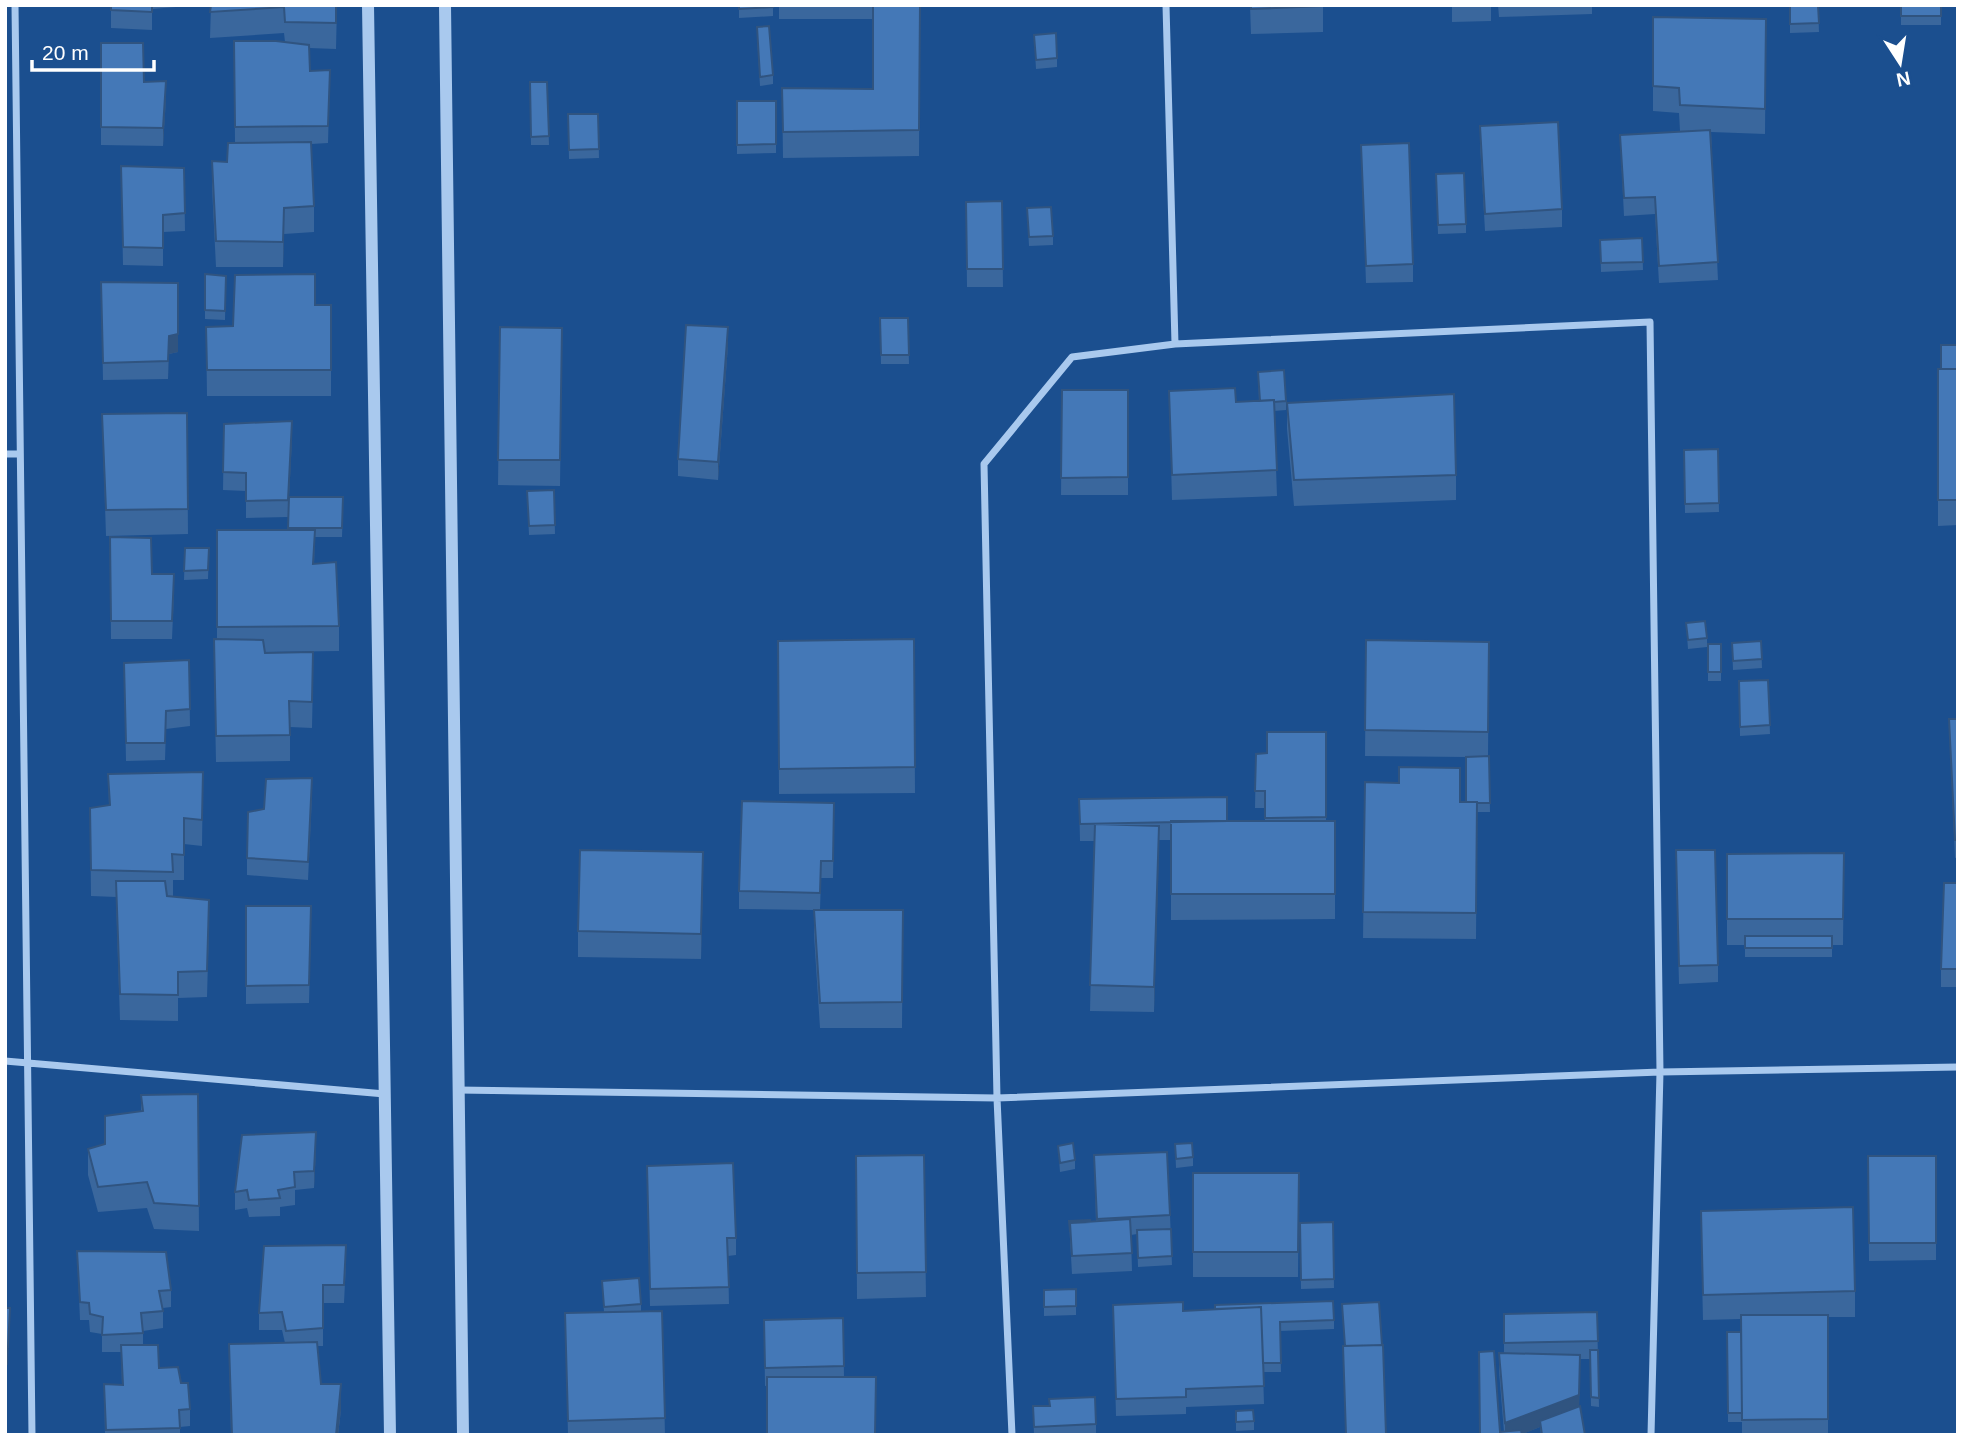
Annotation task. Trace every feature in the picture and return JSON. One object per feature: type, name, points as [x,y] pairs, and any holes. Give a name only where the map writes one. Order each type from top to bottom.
[{"type":"street","points":[[15,5],[25,1062],[32,1435]]},
{"type":"street","points":[[368,5],[390,1435]]},
{"type":"street","points":[[445,5],[463,1435]]},
{"type":"street","points":[[1166,5],[1175,344]]},
{"type":"street","points":[[1012,1435],[997,1098],[984,464],[1072,357],[1175,344],[1650,322],[1660,1072],[1651,1435]]},
{"type":"street","points":[[5,454],[19,454]]},
{"type":"street","points":[[5,1061],[385,1094]]},
{"type":"street","points":[[458,1090],[997,1098],[1660,1072],[1958,1068]]},
{"type":"building","points":[[111,5],[152,5],[152,12],[111,10]]},
{"type":"building","points":[[211,5],[336,5],[336,23],[285,22],[284,7],[210,12]]},
{"type":"building","points":[[739,5],[773,5],[773,7],[739,9]]},
{"type":"building","points":[[873,5],[920,5],[919,130],[783,132],[782,88],[873,89]]},
{"type":"building","points":[[1251,5],[1323,5],[1323,6],[1251,9]]},
{"type":"building","points":[[1790,5],[1818,5],[1819,23],[1790,24]]},
{"type":"building","points":[[1901,5],[1941,5],[1941,16],[1901,16]]},
{"type":"building","points":[[1653,17],[1766,19],[1765,109],[1680,105],[1679,88],[1653,86]]},
{"type":"building","points":[[769,26],[773,75],[760,77],[757,27]]},
{"type":"building","points":[[1056,33],[1057,58],[1036,60],[1034,35]]},
{"type":"building","points":[[234,41],[276,41],[309,45],[310,71],[330,70],[328,126],[235,127]]},
{"type":"building","points":[[101,43],[143,43],[144,82],[166,81],[163,128],[101,127]]},
{"type":"building","points":[[530,82],[547,82],[549,136],[531,137]]},
{"type":"building","points":[[737,101],[776,101],[776,144],[737,145]]},
{"type":"building","points":[[568,114],[598,114],[599,149],[569,150]]},
{"type":"building","points":[[1558,122],[1562,209],[1485,214],[1480,126]]},
{"type":"building","points":[[1710,130],[1718,262],[1659,266],[1655,197],[1624,198],[1620,135]]},
{"type":"building","points":[[311,142],[314,206],[284,208],[283,242],[216,241],[212,161],[227,162],[228,143]]},
{"type":"building","points":[[1409,143],[1413,264],[1366,266],[1361,145]]},
{"type":"building","points":[[121,166],[184,168],[185,213],[163,215],[163,248],[123,247]]},
{"type":"building","points":[[1464,173],[1466,224],[1438,225],[1436,174]]},
{"type":"building","points":[[1002,201],[1003,269],[967,269],[966,202]]},
{"type":"building","points":[[1051,207],[1053,236],[1029,237],[1027,208]]},
{"type":"building","points":[[1642,238],[1643,262],[1601,263],[1600,240]]},
{"type":"building","points":[[205,274],[226,276],[225,311],[205,310]]},
{"type":"building","points":[[315,274],[315,305],[331,305],[331,370],[207,370],[206,327],[233,326],[235,275]]},
{"type":"building","points":[[101,282],[178,283],[178,334],[169,336],[168,361],[103,363]]},
{"type":"building","points":[[880,318],[908,318],[909,355],[881,355]]},
{"type":"building","points":[[686,325],[728,327],[718,462],[678,459]]},
{"type":"building","points":[[500,327],[562,328],[560,460],[498,460]]},
{"type":"building","points":[[1941,345],[1958,345],[1958,369],[1941,369]]},
{"type":"building","points":[[1938,369],[1958,369],[1958,500],[1938,500]]},
{"type":"building","points":[[1284,370],[1286,401],[1260,401],[1258,372]]},
{"type":"building","points":[[1235,388],[1236,402],[1274,400],[1277,470],[1172,475],[1169,391]]},
{"type":"building","points":[[1062,390],[1128,390],[1128,477],[1061,478]]},
{"type":"building","points":[[1454,394],[1456,475],[1294,480],[1287,403]]},
{"type":"building","points":[[187,413],[188,509],[106,510],[102,414]]},
{"type":"building","points":[[292,421],[288,500],[246,501],[246,473],[223,472],[224,424]]},
{"type":"building","points":[[1718,449],[1719,503],[1685,504],[1684,450]]},
{"type":"building","points":[[554,490],[555,525],[529,526],[527,491]]},
{"type":"building","points":[[289,497],[343,497],[342,528],[288,528]]},
{"type":"building","points":[[217,530],[315,530],[313,564],[336,562],[339,626],[217,627]]},
{"type":"building","points":[[110,537],[151,538],[152,574],[174,574],[172,621],[111,621]]},
{"type":"building","points":[[185,548],[209,548],[208,570],[184,571]]},
{"type":"building","points":[[1705,621],[1707,638],[1688,640],[1686,623]]},
{"type":"building","points":[[214,639],[263,640],[265,653],[313,652],[312,702],[289,701],[290,735],[216,736]]},
{"type":"building","points":[[914,639],[915,767],[779,769],[778,641]]},
{"type":"building","points":[[1366,640],[1489,642],[1488,732],[1365,730]]},
{"type":"building","points":[[1761,641],[1762,659],[1733,661],[1732,643]]},
{"type":"building","points":[[1708,644],[1721,644],[1721,672],[1708,672]]},
{"type":"building","points":[[189,660],[190,709],[166,711],[165,743],[126,743],[124,663]]},
{"type":"building","points":[[1768,680],[1770,725],[1740,727],[1739,681]]},
{"type":"building","points":[[1949,719],[1958,719],[1958,840],[1955,840]]},
{"type":"building","points":[[1267,732],[1326,732],[1326,817],[1265,818],[1265,791],[1255,791],[1256,754],[1267,753]]},
{"type":"building","points":[[1489,756],[1490,803],[1466,802],[1466,757]]},
{"type":"building","points":[[1399,767],[1460,768],[1460,802],[1477,802],[1476,913],[1363,912],[1365,782],[1399,783]]},
{"type":"building","points":[[203,772],[202,820],[184,818],[184,855],[172,854],[173,872],[91,870],[90,808],[110,805],[108,774]]},
{"type":"building","points":[[312,778],[308,862],[247,858],[248,812],[264,809],[266,779]]},
{"type":"building","points":[[1227,797],[1227,821],[1080,824],[1079,799]]},
{"type":"building","points":[[742,801],[834,803],[833,861],[821,861],[820,893],[739,891]]},
{"type":"building","points":[[1171,821],[1335,821],[1335,894],[1171,894]]},
{"type":"building","points":[[1095,824],[1159,826],[1154,987],[1090,985]]},
{"type":"building","points":[[580,850],[703,852],[701,934],[578,931]]},
{"type":"building","points":[[1676,850],[1715,850],[1718,965],[1679,966]]},
{"type":"building","points":[[1844,853],[1843,919],[1727,919],[1727,854]]},
{"type":"building","points":[[116,881],[165,881],[167,896],[209,900],[207,971],[178,972],[178,995],[120,994]]},
{"type":"building","points":[[1944,883],[1958,883],[1958,969],[1941,969]]},
{"type":"building","points":[[246,906],[311,906],[309,985],[246,986]]},
{"type":"building","points":[[814,910],[903,910],[902,1002],[820,1003]]},
{"type":"building","points":[[1745,936],[1832,936],[1832,948],[1745,948]]},
{"type":"building","points":[[198,1094],[199,1206],[154,1203],[147,1182],[98,1187],[88,1149],[105,1144],[105,1116],[143,1111],[141,1095]]},
{"type":"building","points":[[316,1132],[314,1171],[294,1172],[295,1187],[278,1190],[280,1198],[249,1200],[247,1190],[235,1192],[242,1135]]},
{"type":"building","points":[[1073,1143],[1075,1160],[1060,1163],[1058,1146]]},
{"type":"building","points":[[1192,1143],[1193,1157],[1176,1159],[1175,1144]]},
{"type":"building","points":[[1167,1152],[1170,1215],[1097,1219],[1094,1155]]},
{"type":"building","points":[[924,1155],[926,1272],[857,1273],[856,1156]]},
{"type":"building","points":[[1868,1156],[1936,1156],[1936,1243],[1869,1243]]},
{"type":"building","points":[[733,1163],[736,1238],[727,1238],[729,1287],[650,1289],[647,1166]]},
{"type":"building","points":[[1193,1173],[1299,1173],[1298,1252],[1193,1252]]},
{"type":"building","points":[[1853,1207],[1855,1291],[1703,1295],[1701,1211]]},
{"type":"building","points":[[1130,1219],[1132,1253],[1072,1256],[1070,1223]]},
{"type":"building","points":[[1090,1220],[1070,1223],[1070,1232],[1069,1221]]},
{"type":"building","points":[[1333,1222],[1334,1279],[1301,1280],[1300,1223]]},
{"type":"building","points":[[1171,1229],[1172,1256],[1138,1258],[1137,1230]]},
{"type":"building","points":[[346,1245],[344,1285],[323,1285],[323,1328],[286,1331],[282,1312],[259,1313],[264,1246]]},
{"type":"building","points":[[77,1251],[166,1252],[171,1290],[159,1291],[163,1311],[141,1313],[143,1333],[102,1335],[103,1317],[90,1314],[89,1303],[80,1302]]},
{"type":"building","points":[[639,1278],[641,1304],[604,1307],[602,1281]]},
{"type":"building","points":[[1076,1289],[1076,1306],[1044,1307],[1044,1290]]},
{"type":"building","points":[[1333,1301],[1334,1320],[1280,1322],[1281,1363],[1263,1363],[1261,1307],[1215,1309],[1215,1305]]},
{"type":"building","points":[[1183,1302],[1183,1311],[1261,1307],[1264,1386],[1186,1389],[1186,1397],[1116,1399],[1113,1305]]},
{"type":"building","points":[[1379,1302],[1382,1345],[1345,1346],[1342,1304]]},
{"type":"building","points":[[5,1308],[10,1308],[8,1347],[5,1348]]},
{"type":"building","points":[[662,1311],[665,1418],[568,1421],[565,1313]]},
{"type":"building","points":[[1597,1312],[1598,1341],[1504,1343],[1504,1314]]},
{"type":"building","points":[[1741,1315],[1828,1315],[1828,1419],[1742,1420]]},
{"type":"building","points":[[843,1318],[844,1366],[765,1368],[764,1320]]},
{"type":"building","points":[[1727,1332],[1741,1332],[1742,1413],[1728,1413]]},
{"type":"building","points":[[317,1342],[321,1384],[341,1384],[336,1435],[232,1435],[229,1344]]},
{"type":"building","points":[[121,1345],[158,1345],[159,1368],[178,1367],[181,1383],[188,1383],[190,1409],[179,1410],[180,1428],[106,1430],[104,1384],[123,1385]]},
{"type":"building","points":[[1383,1345],[1386,1435],[1346,1435],[1343,1346]]},
{"type":"building","points":[[1590,1350],[1598,1350],[1599,1398],[1591,1397]]},
{"type":"building","points":[[1494,1351],[1500,1432],[1521,1430],[1522,1435],[1480,1435],[1479,1352]]},
{"type":"building","points":[[1499,1353],[1580,1355],[1579,1395],[1505,1423]]},
{"type":"building","points":[[767,1377],[876,1377],[875,1435],[767,1435]]},
{"type":"building","points":[[1095,1397],[1096,1424],[1034,1427],[1033,1406],[1050,1406],[1049,1399]]},
{"type":"building","points":[[1580,1406],[1585,1435],[1542,1435],[1540,1421]]},
{"type":"building","points":[[1253,1410],[1254,1421],[1236,1422],[1236,1411]]}]
